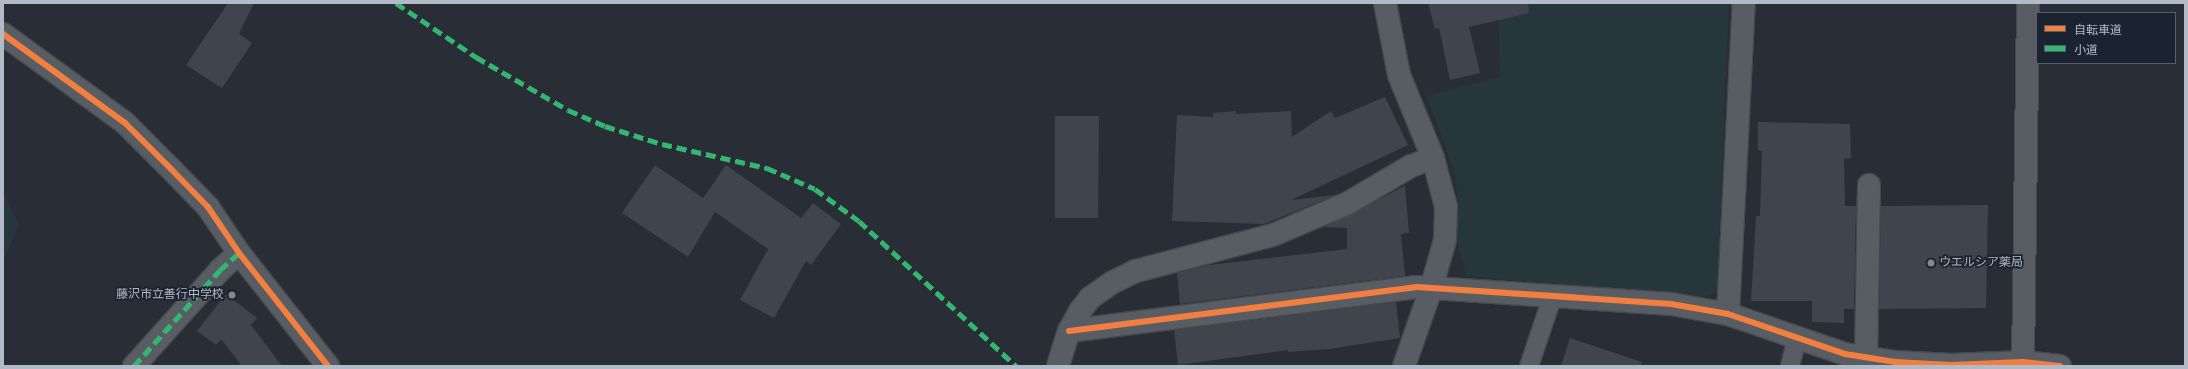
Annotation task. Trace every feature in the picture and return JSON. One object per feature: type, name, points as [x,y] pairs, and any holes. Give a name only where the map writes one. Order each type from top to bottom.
[{"type":"street","points":[[1385,3],[1399,75],[1433,158],[1446,207],[1445,240],[1431,289],[1404,366]]},
{"type":"street","points":[[1728,314],[1744,3]]},
{"type":"street","points":[[2023,362],[2028,3]]},
{"type":"street","points":[[3,34],[125,123],[208,207],[239,253],[328,366]]},
{"type":"street","points":[[1058,366],[1068,331],[1090,298],[1136,271],[1273,235],[1348,203],[1411,166],[1433,158]]},
{"type":"street","points":[[1866,358],[1869,185]]},
{"type":"street","points":[[134,366],[220,270],[239,253]]},
{"type":"street","points":[[1068,331],[1417,287],[1671,304],[1728,314],[1797,338],[1866,358],[1951,364],[2023,362],[2060,366]]},
{"type":"lane","points":[[1529,366],[1553,296]]},
{"type":"lane","points":[[1790,366],[1797,338]]},
{"type":"shaded area","points":[[1498,3],[1729,3],[1717,294],[1694,298],[1466,276],[1456,237],[1458,201],[1455,174],[1427,96],[1500,77]]},
{"type":"shaded area","points":[[3,191],[19,225],[3,262]]},
{"type":"building","points":[[228,3],[254,3],[239,34],[252,43],[222,88],[186,65]]},
{"type":"building","points":[[1428,3],[1528,3],[1529,13],[1469,27],[1480,73],[1450,80],[1439,28],[1435,29]]},
{"type":"building","points":[[1385,97],[1408,145],[1291,200],[1336,195],[1264,224],[1172,221],[1177,115],[1213,117],[1213,113],[1236,111],[1236,114],[1291,111],[1292,137],[1331,111],[1335,118]]},
{"type":"building","points":[[1055,116],[1099,116],[1098,218],[1055,218]]},
{"type":"building","points":[[1758,122],[1850,124],[1851,158],[1844,159],[1845,206],[1856,206],[1854,309],[1844,309],[1844,323],[1812,322],[1812,301],[1751,301],[1756,216],[1760,216],[1762,151],[1758,150]]},
{"type":"building","points":[[655,165],[703,198],[726,165],[801,218],[813,203],[841,224],[811,265],[806,261],[774,318],[740,300],[768,249],[715,212],[688,257],[622,213]]},
{"type":"building","points":[[1405,186],[1409,233],[1401,234],[1405,276],[1180,304],[1177,273],[1209,265],[1347,249],[1347,228],[1324,227]]},
{"type":"building","points":[[1988,205],[1986,308],[1879,309],[1881,206]]},
{"type":"building","points":[[226,294],[257,318],[251,325],[282,366],[242,366],[221,339],[216,345],[197,331]]},
{"type":"building","points":[[1396,302],[1400,338],[1329,349],[1288,352],[1288,350],[1178,365],[1174,330]]},
{"type":"building","points":[[1570,338],[1642,362],[1641,366],[1561,366]]},
{"type":"marked path","points":[[396,3],[476,57],[568,110],[605,126],[662,144],[767,168],[815,189],[859,221],[1016,366]]},
{"type":"marked path","points":[[134,366],[220,270],[239,253]]},
{"type":"cycle path","points":[[3,34],[125,123],[171,169],[208,207],[239,253],[328,366]]},
{"type":"cycle path","points":[[1069,331],[1417,287],[1671,304],[1728,314],[1845,354],[1895,362],[1951,365],[2023,362],[2060,366]]},
{"type":"place","name":"ウエルシア薬局","points":[[1931,263]]},
{"type":"place","name":"藤沢市立善行中学校","points":[[232,295]]}]
